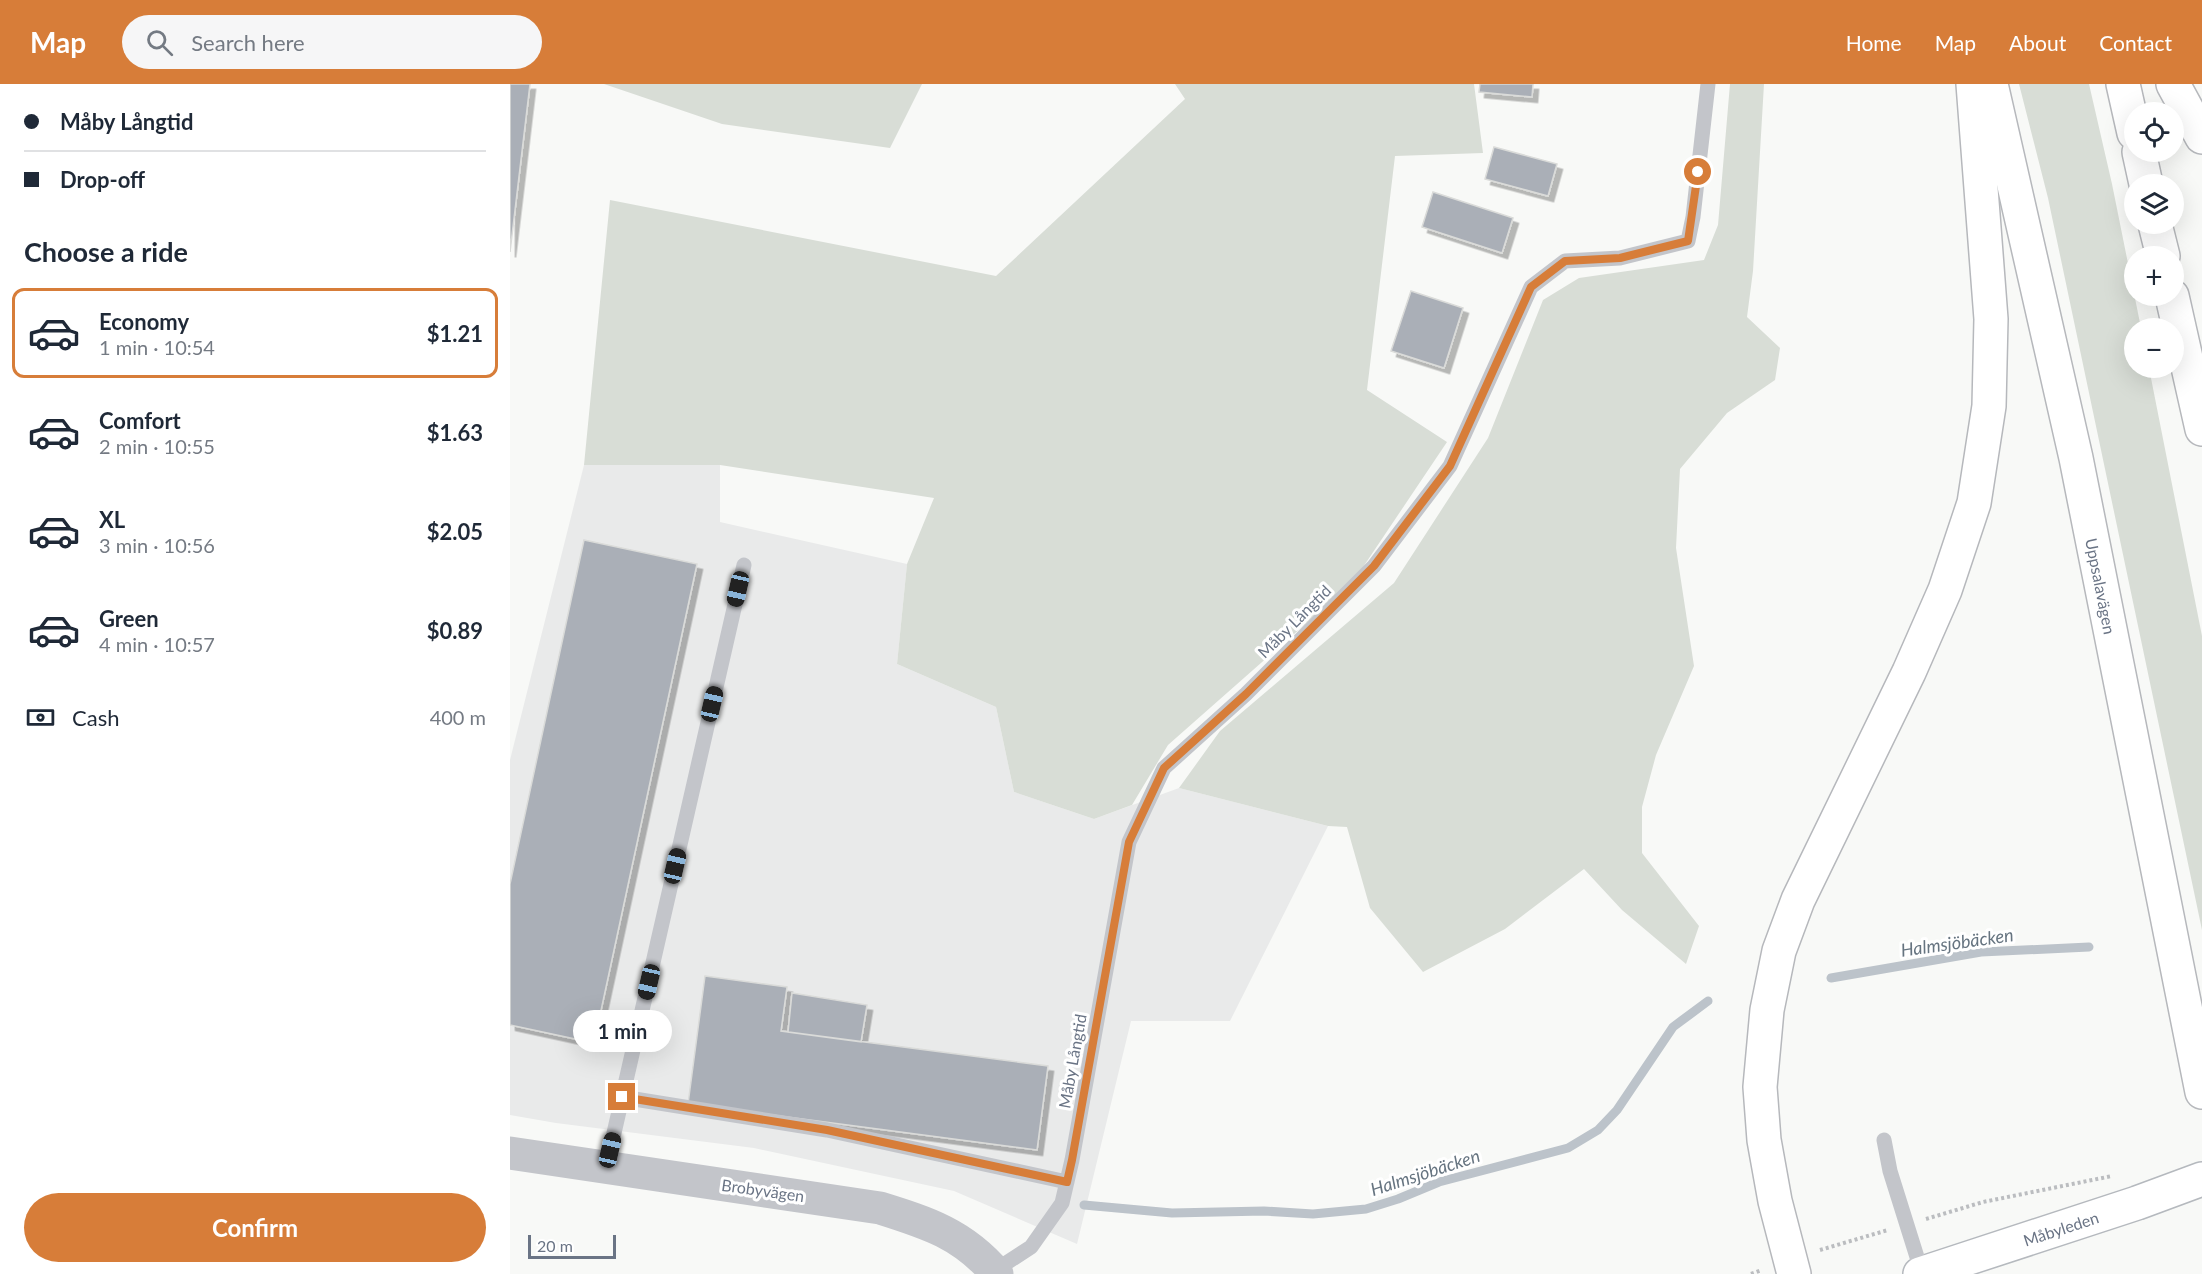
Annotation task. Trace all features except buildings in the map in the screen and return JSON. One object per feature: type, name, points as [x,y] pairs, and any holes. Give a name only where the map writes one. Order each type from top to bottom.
[{"type":"main road","points":[[1792,1267],[1774,1201],[1764,1140],[1760,1087],[1767,1010],[1779,951],[1798,900],[1909,672],[1945,590],[1974,503],[1989,406],[1991,319],[1973,84]]},
{"type":"main road","name":"Uppsalavägen","points":[[1991,84],[2076,458],[2202,1092]]},
{"type":"main road","points":[[2123,84],[2127,102]]},
{"type":"main road","points":[[2173,84],[2202,137]]},
{"type":"main road","points":[[2174,306],[2202,429]]},
{"type":"main road","name":"Måbyleden","points":[[1921,1274],[2137,1203],[2202,1179]]},
{"type":"street","name":"Brobyvägen","points":[[510,1153],[880,1208],[935,1226],[964,1243],[995,1272]]},
{"type":"lane","name":"Måby Långtid","points":[[995,1272],[1031,1246],[1062,1203],[1072,1160],[1129,842],[1164,768],[1246,694],[1374,566],[1450,466],[1531,287],[1565,261],[1620,258],[1688,241],[1693,217],[1708,84]]},
{"type":"lane","points":[[606,1168],[744,566]]},
{"type":"lane","points":[[622,1097],[827,1130],[1067,1182]]},
{"type":"lane","points":[[1884,1140],[1890,1171],[1921,1274]]},
{"type":"path","points":[[1751,1274],[1792,1267],[1907,1225],[1983,1202],[2120,1174]]},
{"type":"shaded area","points":[[604,84],[922,84],[890,148],[722,124]]},
{"type":"shaded area","points":[[1175,84],[1474,84],[1483,153],[1395,156],[1367,390],[1447,442],[1353,582],[1168,745],[1132,805],[1094,819],[1014,792],[996,707],[897,664],[907,564],[934,498],[720,465],[584,465],[610,200],[996,276],[1185,99]]},
{"type":"shaded area","points":[[1730,84],[1764,84],[1753,271],[1747,317],[1780,348],[1775,380],[1727,413],[1680,469],[1676,548],[1694,666],[1656,755],[1642,807],[1642,853],[1699,926],[1686,964],[1622,910],[1584,869],[1505,929],[1423,972],[1370,908],[1347,827],[1328,826],[1179,788],[1220,731],[1394,583],[1488,438],[1543,300],[1579,278],[1704,260],[1718,225]]},
{"type":"shaded area","points":[[2019,84],[2089,84],[2124,246],[2124,306],[2137,306],[2139,318],[2124,318],[2124,378],[2151,378],[2202,636],[2202,930],[2048,198]]},
{"type":"shaded area","points":[[584,465],[720,465],[720,522],[907,564],[897,664],[996,707],[1014,792],[1094,819],[1179,788],[1328,826],[1230,1021],[1131,1021],[1077,1244],[954,1191],[754,1148],[510,1115],[510,760]]},
{"type":"waterway","name":"Halmsjöbäcken","points":[[1831,978],[1981,952],[2089,947]]},
{"type":"waterway","name":"Halmsjöbäcken","points":[[1084,1205],[1172,1213],[1264,1211],[1313,1214],[1366,1209],[1439,1182],[1568,1148],[1598,1130],[1617,1110],[1673,1027],[1708,1001]]},
{"type":"route","points":[[622,1097],[827,1130],[1067,1182],[1129,842],[1164,768],[1246,694],[1374,566],[1450,466],[1531,287],[1565,261],[1620,258],[1688,241],[1698,172]]}]
